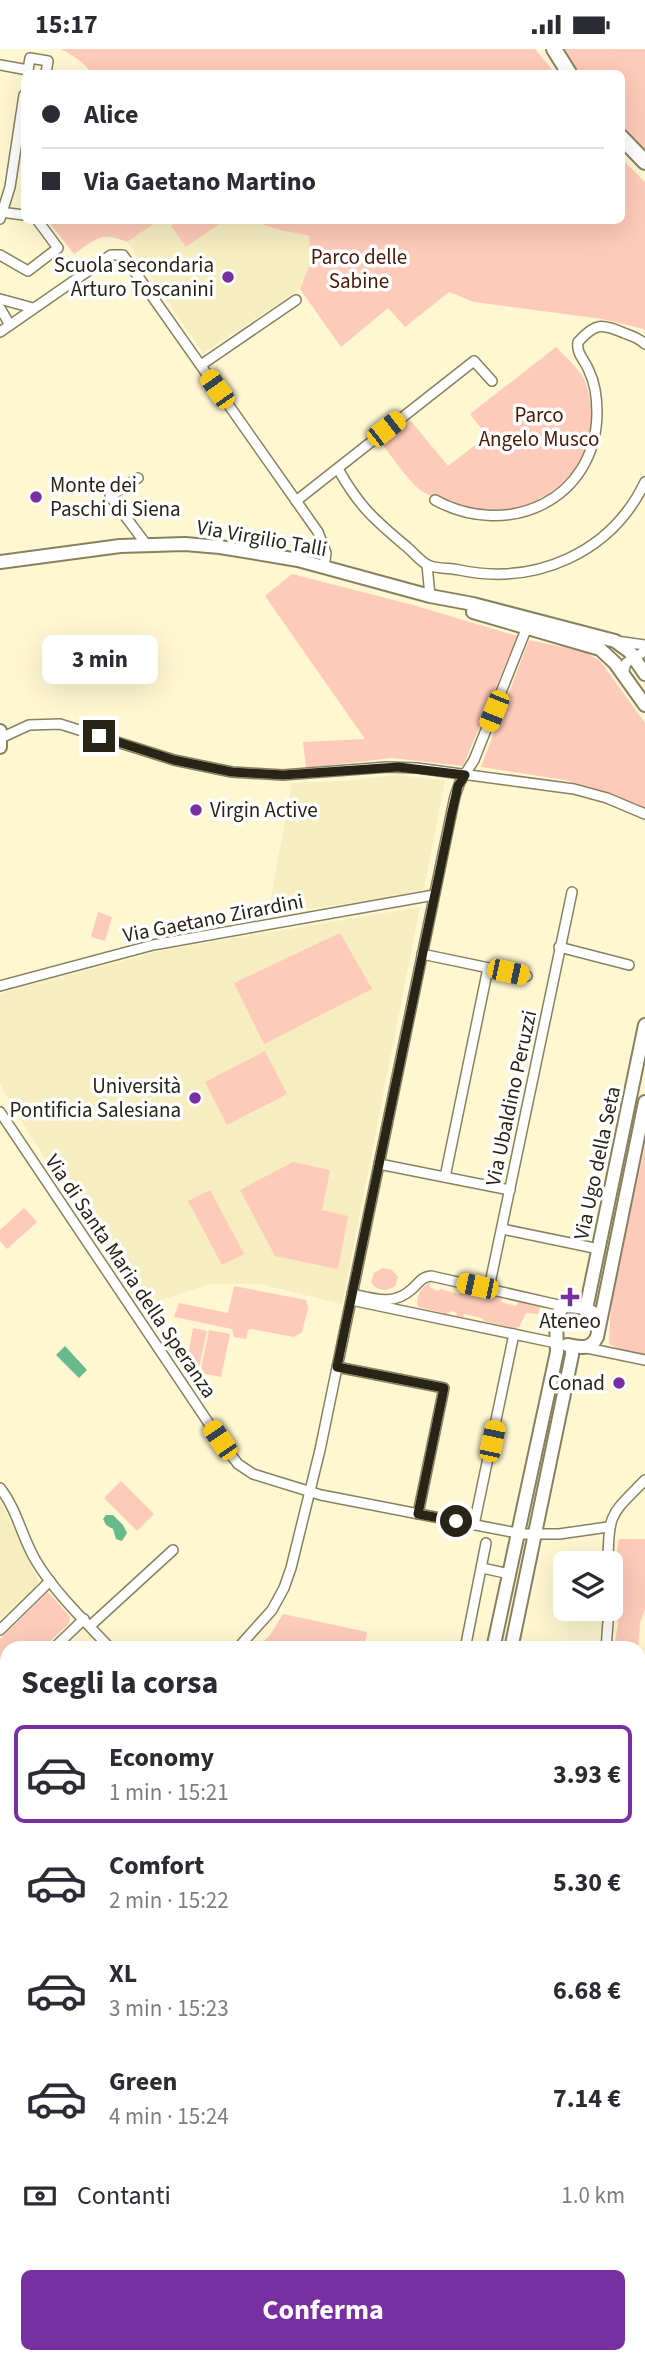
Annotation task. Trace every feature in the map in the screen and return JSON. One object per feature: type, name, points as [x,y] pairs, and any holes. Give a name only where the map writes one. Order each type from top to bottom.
[{"type":"main road","points":[[554,49],[567,70]]},
{"type":"main road","points":[[625,141],[645,162]]},
{"type":"street","points":[[28,70],[30,58],[48,61],[46,70]]},
{"type":"street","points":[[0,65],[21,70]]},
{"type":"street","points":[[21,115],[10,187],[0,214],[21,215]]},
{"type":"street","points":[[0,255],[28,271],[58,248],[40,224]]},
{"type":"street","points":[[0,332],[111,255],[120,253],[127,259],[322,540],[326,553],[324,567]]},
{"type":"street","points":[[0,299],[33,308]]},
{"type":"street","points":[[201,365],[296,300]]},
{"type":"street","points":[[0,308],[10,325]]},
{"type":"street","points":[[435,500],[464,513],[494,517],[523,513],[554,498],[583,466],[596,429],[595,393],[590,372],[579,352],[578,342],[593,328],[604,325],[645,344]]},
{"type":"street","points":[[296,501],[474,361],[492,381]]},
{"type":"street","points":[[338,469],[365,511],[427,565],[497,575],[516,575],[554,566],[575,556],[613,529],[628,511],[645,482]]},
{"type":"street","points":[[138,478],[110,496],[146,544]]},
{"type":"street","name":"Via Virgilio Talli","points":[[0,562],[146,544],[190,544],[278,556],[615,641],[641,651],[645,674]]},
{"type":"street","points":[[427,565],[430,596]]},
{"type":"street","name":"Via Virgilio Talli","points":[[430,596],[464,610],[597,647],[609,655],[645,705]]},
{"type":"street","points":[[245,1641],[265,1620],[284,1588],[292,1568],[337,1367],[455,796],[474,760],[527,627]]},
{"type":"street","points":[[623,674],[625,666],[641,651]]},
{"type":"street","points":[[1,738],[29,725],[51,723],[79,729],[174,760],[232,772],[283,775],[398,767],[574,789],[607,798],[645,814]]},
{"type":"street","points":[[0,731],[0,747]]},
{"type":"street","name":"Via Ubaldino Peruzzi","points":[[489,1288],[572,892]]},
{"type":"street","name":"Via Gaetano Zirardini","points":[[0,986],[153,946],[434,895]]},
{"type":"street","points":[[559,947],[629,965]]},
{"type":"street","points":[[422,954],[527,976]]},
{"type":"street","points":[[445,1177],[488,968]]},
{"type":"street","name":"Via Ugo della Seta","points":[[586,1309],[645,1025]]},
{"type":"street","name":"Via Ugo della Seta","points":[[599,1318],[645,1102]]},
{"type":"street","name":"Via di Santa Maria della Speranza","points":[[0,1112],[233,1459],[253,1474],[309,1492],[519,1533],[534,1535],[608,1528]]},
{"type":"street","points":[[379,1164],[510,1190]]},
{"type":"street","points":[[502,1229],[599,1249]]},
{"type":"street","points":[[351,1297],[391,1301],[403,1296],[423,1278],[431,1276],[489,1288],[595,1313],[599,1318],[597,1337],[592,1346],[587,1348]]},
{"type":"street","points":[[407,1312],[414,1287]]},
{"type":"street","points":[[351,1297],[407,1312],[645,1360]]},
{"type":"street","points":[[495,1641],[557,1352],[556,1318],[563,1305]]},
{"type":"street","points":[[474,1525],[514,1334]]},
{"type":"street","points":[[513,1641],[572,1346]]},
{"type":"street","points":[[337,1367],[444,1388],[418,1514]]},
{"type":"street","points":[[608,1551],[608,1528],[615,1511],[645,1480]]},
{"type":"street","points":[[0,1488],[9,1501],[36,1560],[50,1581],[104,1641]]},
{"type":"street","points":[[467,1641],[486,1543]]},
{"type":"street","points":[[63,1641],[173,1550]]},
{"type":"street","points":[[482,1568],[510,1574]]},
{"type":"street","points":[[0,1630],[50,1581]]},
{"type":"street","points":[[606,1641],[607,1621]]},
{"type":"shaded area","name":"Scuola secondaria Arturo Toscanini","points":[[154,224],[262,224],[309,236],[310,264],[300,289],[203,353],[127,242]]},
{"type":"shaded area","points":[[397,775],[445,780],[424,889],[375,900],[268,914],[292,783]]},
{"type":"shaded area","name":"Università Pontificia Salesiana","points":[[420,907],[342,1304],[260,1284],[210,1284],[140,1307],[0,1084],[0,995],[164,950]]},
{"type":"shaded area","points":[[65,1346],[87,1370],[79,1378],[56,1355]]},
{"type":"shaded area","points":[[0,1500],[39,1583],[0,1619]]},
{"type":"shaded area","points":[[106,1515],[113,1515],[123,1525],[127,1533],[122,1541],[116,1539],[113,1529],[106,1525],[103,1519]]},
{"type":"green space","points":[[60,49],[535,49],[552,70],[89,70]]},
{"type":"green space","points":[[560,49],[645,49],[645,149],[625,128],[625,70],[574,70]]},
{"type":"green space","name":"Parco delle Sabine","points":[[625,162],[645,182],[645,332],[644,329],[602,319],[474,302],[449,292],[405,327],[388,308],[341,347],[300,289],[310,264],[309,236],[262,224],[625,224]]},
{"type":"green space","points":[[50,224],[154,224],[127,242],[111,237],[99,238],[74,254]]},
{"type":"green space","points":[[174,224],[219,224],[186,247],[171,226]]},
{"type":"green space","name":"Parco Angelo Musco","points":[[556,347],[584,379],[589,397],[590,432],[579,463],[569,476],[527,507],[510,511],[484,511],[433,497],[413,483],[381,443],[410,420],[448,466],[487,436],[470,414]]},
{"type":"green space","points":[[292,574],[413,605],[517,636],[463,766],[392,758],[306,768],[303,742],[365,739],[265,596]]},
{"type":"green space","points":[[529,640],[586,652],[601,662],[645,723],[645,809],[611,794],[565,780],[481,767]]},
{"type":"green space","points":[[98,912],[112,917],[105,941],[91,937]]},
{"type":"green space","points":[[340,933],[372,989],[264,1044],[234,983]]},
{"type":"green space","points":[[265,1051],[287,1094],[227,1125],[205,1082]]},
{"type":"green space","points":[[645,1145],[645,1354],[622,1350],[609,1344],[611,1301]]},
{"type":"green space","points":[[293,1162],[330,1170],[322,1210],[348,1216],[338,1269],[275,1256],[240,1190]]},
{"type":"green space","points":[[210,1190],[244,1254],[222,1265],[188,1201]]},
{"type":"green space","points":[[24,1208],[37,1222],[7,1249],[0,1241],[0,1230]]},
{"type":"green space","points":[[383,1268],[392,1270],[398,1277],[395,1286],[385,1290],[376,1288],[371,1282],[374,1273]]},
{"type":"green space","points":[[431,1282],[429,1287],[438,1291],[440,1289],[459,1294],[463,1291],[498,1295],[503,1296],[501,1302],[516,1306],[519,1301],[540,1305],[538,1314],[526,1313],[519,1327],[514,1328],[464,1314],[463,1317],[456,1316],[457,1313],[452,1311],[444,1315],[418,1307],[420,1292]]},
{"type":"green space","points":[[234,1286],[306,1300],[308,1308],[302,1332],[294,1337],[252,1329],[248,1330],[246,1339],[234,1337],[232,1329],[174,1317],[179,1303],[228,1313]]},
{"type":"green space","points":[[193,1328],[207,1331],[199,1368],[186,1365]]},
{"type":"green space","points":[[209,1330],[230,1334],[221,1377],[200,1373]]},
{"type":"green space","points":[[121,1481],[154,1514],[137,1531],[104,1498]]},
{"type":"green space","points":[[619,1539],[645,1539],[645,1609],[640,1623],[639,1641],[615,1641],[618,1621],[623,1621],[623,1551],[617,1551]]},
{"type":"green space","points":[[48,1592],[70,1617],[69,1623],[50,1641],[0,1639]]},
{"type":"green space","points":[[283,1614],[367,1632],[365,1641],[264,1641]]},
{"type":"place","name":"Scuola secondaria Arturo Toscanini","points":[[228,277]]},
{"type":"place","name":"Monte dei Paschi di Siena","points":[[36,497]]},
{"type":"place","name":"Virgin Active","points":[[196,810]]},
{"type":"place","name":"Università Pontificia Salesiana","points":[[195,1098]]},
{"type":"place","name":"Ateneo","points":[[570,1297]]},
{"type":"place","name":"Conad","points":[[619,1383]]},
{"type":"route","points":[[99,736],[174,760],[232,772],[283,775],[398,767],[465,775],[458,786],[452,812],[337,1367],[444,1388],[418,1514],[456,1521]]}]
